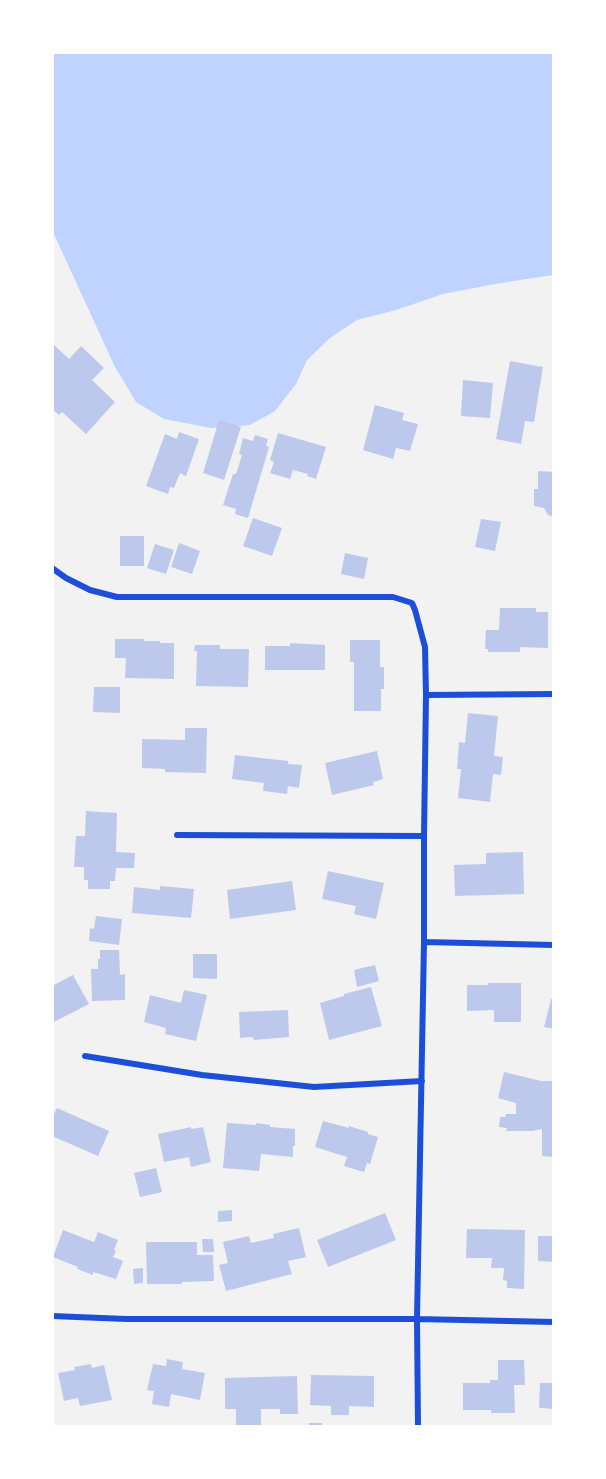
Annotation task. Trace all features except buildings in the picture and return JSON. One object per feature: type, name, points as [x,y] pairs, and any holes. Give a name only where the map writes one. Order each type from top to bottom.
[{"type":"street","points":[[52,568],[90,590],[117,597],[393,597],[412,603],[415,610],[425,647],[426,694],[417,1426]]},
{"type":"street","points":[[426,694],[554,694]]},
{"type":"street","points":[[177,835],[424,836]]},
{"type":"street","points":[[424,942],[554,945]]},
{"type":"street","points":[[86,1056],[202,1076],[314,1087],[422,1081]]},
{"type":"street","points":[[52,1316],[126,1319],[417,1319],[554,1322]]},
{"type":"water","points":[[53,53],[553,53],[553,275],[443,294],[357,320],[330,338],[307,360],[296,384],[275,411],[250,425],[211,428],[164,419],[136,402],[114,365],[53,232]]}]
